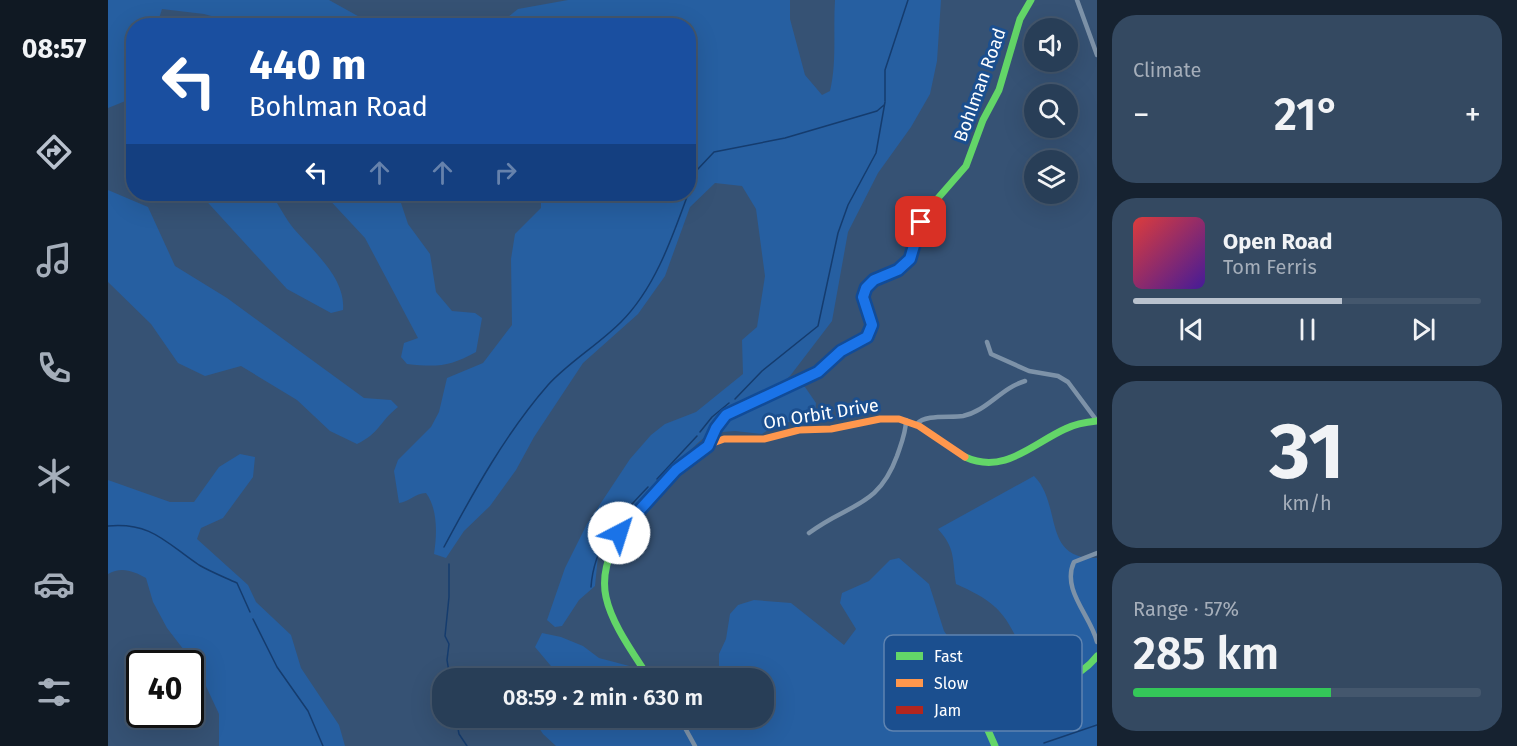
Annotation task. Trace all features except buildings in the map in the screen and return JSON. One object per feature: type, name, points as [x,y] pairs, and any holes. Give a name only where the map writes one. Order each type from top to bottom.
[{"type":"street","name":"Bohlman Road","points":[[643,668],[609,606],[604,583],[606,561],[613,543],[626,523],[676,470],[708,446],[716,428],[726,415],[818,372],[841,351],[869,334],[872,325],[863,297],[866,288],[874,280],[898,270],[910,259],[925,213],[966,166],[983,120],[999,90],[1020,19],[1031,0]]},
{"type":"street","points":[[1077,0],[1097,55]]},
{"type":"street","points":[[987,342],[991,354],[1002,360],[1029,371],[1058,376],[1068,382],[1097,421]]},
{"type":"street","points":[[917,424],[922,420],[964,416],[976,411],[1007,388],[1025,381]]},
{"type":"street","name":"On Orbit Drive","points":[[708,446],[727,437],[763,439],[797,430],[837,428],[891,418],[917,424],[960,456],[981,463],[994,463],[1029,451],[1057,431],[1079,422],[1097,421]]},
{"type":"street","points":[[809,533],[864,501],[883,486],[903,438],[906,420]]},
{"type":"street","points":[[1097,553],[1074,562],[1071,573],[1076,599],[1089,620],[1097,642]]},
{"type":"street","points":[[1082,670],[1090,666],[1097,656]]},
{"type":"street","points":[[685,728],[695,746]]},
{"type":"street","points":[[987,731],[995,746]]},
{"type":"shaded area","points":[[108,0],[329,0],[361,18],[219,18],[162,9],[159,18],[126,18],[126,101],[108,108]]},
{"type":"shaded area","points":[[568,0],[790,0],[790,19],[805,75],[822,95],[830,91],[832,80],[835,0],[941,0],[937,61],[930,94],[911,127],[878,173],[848,232],[832,321],[790,376],[771,391],[770,402],[797,386],[805,387],[816,403],[815,412],[801,420],[777,424],[762,434],[735,431],[710,433],[700,441],[648,490],[615,527],[598,556],[595,586],[579,600],[562,626],[555,627],[547,620],[565,568],[587,524],[630,459],[651,435],[665,424],[696,412],[743,374],[742,340],[757,327],[765,276],[756,209],[742,186],[715,183],[690,207],[665,276],[638,314],[583,363],[534,437],[516,470],[490,506],[464,531],[446,558],[434,554],[436,522],[430,499],[426,493],[422,493],[399,503],[394,471],[398,460],[431,427],[439,412],[447,378],[483,363],[512,325],[511,259],[515,234],[541,208],[541,201],[696,201],[696,18],[507,18],[518,9]]},
{"type":"shaded area","points":[[108,190],[126,198],[126,201],[134,201],[148,207],[175,266],[227,298],[364,398],[391,400],[398,407],[370,436],[357,444],[330,431],[297,400],[241,366],[205,376],[178,363],[151,324],[108,282]]},
{"type":"shaded area","points":[[206,201],[276,201],[291,225],[334,276],[343,298],[343,310],[331,313],[287,289]]},
{"type":"shaded area","points":[[331,201],[400,201],[408,224],[430,254],[436,292],[452,311],[475,313],[482,318],[476,352],[443,365],[407,364],[401,357],[404,343],[418,338],[365,238]]},
{"type":"shaded area","points":[[240,454],[255,457],[253,477],[223,518],[201,528],[197,539],[248,585],[256,602],[291,635],[301,668],[339,725],[345,746],[219,746],[219,714],[204,682],[204,650],[184,650],[167,628],[153,602],[146,578],[127,570],[118,570],[108,574],[108,480],[170,502],[194,502],[219,467]]},
{"type":"shaded area","points":[[1034,476],[1043,488],[1060,541],[1068,550],[1079,556],[1097,558],[1097,746],[556,746],[539,728],[774,728],[774,668],[719,668],[719,654],[726,639],[730,614],[738,605],[754,600],[791,603],[844,645],[856,629],[840,603],[842,593],[869,581],[890,560],[899,558],[929,584],[947,635],[884,635],[884,731],[1082,731],[1082,635],[1015,635],[993,605],[956,584],[951,549],[938,529]]},
{"type":"shaded area","points":[[542,633],[561,637],[583,646],[599,658],[635,668],[553,668],[535,647]]},
{"type":"waterway","points":[[885,101],[885,70],[908,0]]},
{"type":"waterway","points":[[735,399],[762,371],[818,326],[838,233],[848,205],[876,153],[885,102]]},
{"type":"waterway","points":[[696,173],[714,152],[785,138],[877,111],[884,105]]},
{"type":"waterway","points":[[444,547],[492,463],[533,403],[556,377],[621,322],[644,294],[661,262],[686,201]]},
{"type":"waterway","points":[[700,432],[712,417],[729,403]]},
{"type":"waterway","points":[[657,479],[697,436]]},
{"type":"waterway","points":[[591,587],[597,557],[603,544],[618,520],[648,487]]},
{"type":"waterway","points":[[108,526],[136,527],[147,531],[158,536],[199,565],[237,583],[250,612]]},
{"type":"waterway","points":[[448,668],[449,644],[445,636],[449,597],[449,564]]},
{"type":"waterway","points":[[253,619],[277,667],[308,711],[323,746]]},
{"type":"waterway","points":[[1082,730],[1097,725]]},
{"type":"waterway","points":[[458,728],[467,746]]},
{"type":"waterway","points":[[1044,743],[1079,731]]},
{"type":"traffic: fast","points":[[864,299],[865,288],[874,280],[898,270],[910,259],[925,213],[966,166],[983,120],[999,90],[1020,19],[1031,0]]},
{"type":"traffic: fast","points":[[643,668],[624,639],[609,608],[605,576],[610,556],[633,516],[665,481],[703,448],[720,424],[737,410]]},
{"type":"traffic: fast","points":[[965,457],[979,462],[1005,460],[1069,427],[1097,421]]},
{"type":"traffic: fast","points":[[1082,670],[1097,656]]},
{"type":"traffic: fast","points":[[988,731],[995,746]]},
{"type":"traffic: slow","points":[[710,444],[724,439],[764,439],[799,430],[831,429],[880,419],[899,419],[919,426],[965,457]]},
{"type":"traffic: jam","points":[[737,410],[818,372],[841,351],[869,334],[872,325],[864,299]]},
{"type":"route","points":[[619,533],[676,470],[708,446],[716,428],[726,415],[740,407],[756,403],[798,379],[818,372],[841,351],[867,337],[872,325],[863,294],[874,280],[898,270],[910,259],[921,222]]}]
